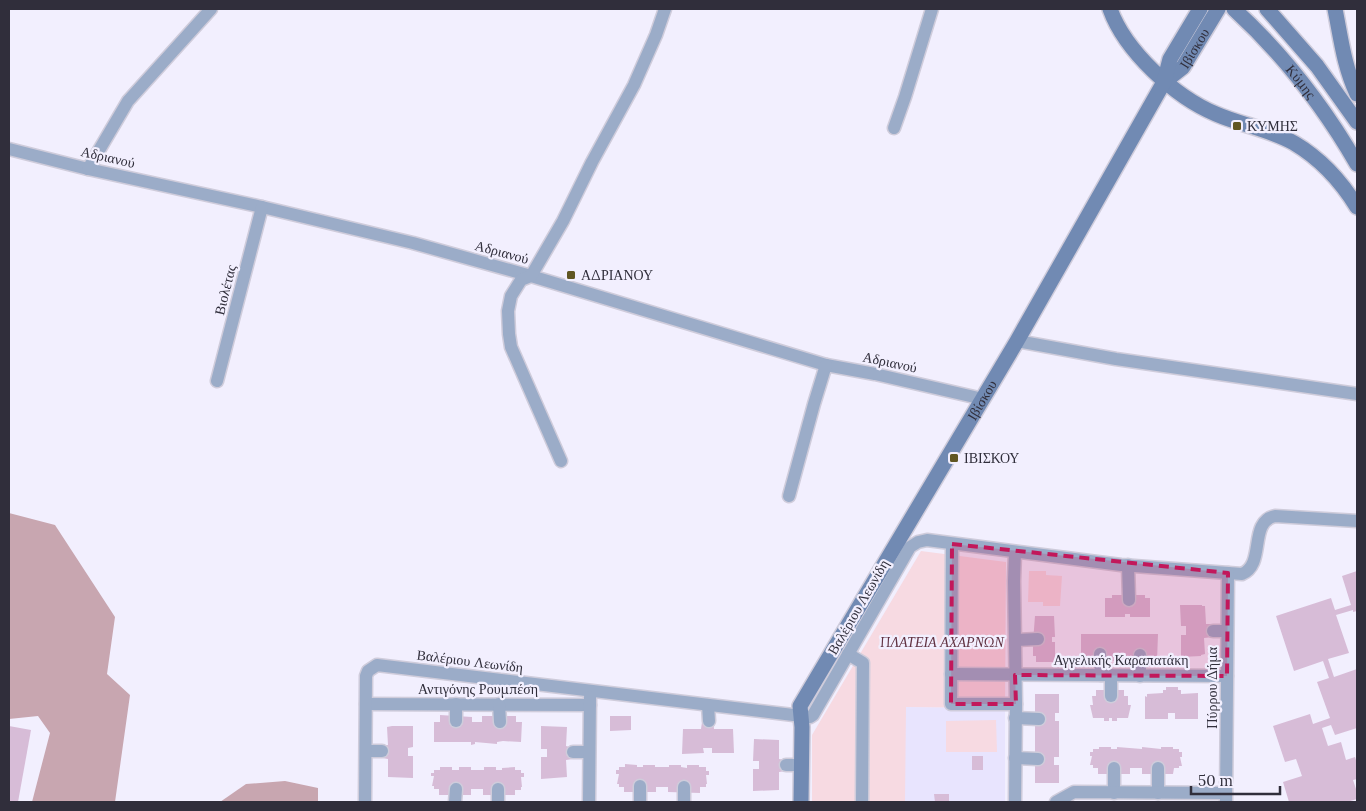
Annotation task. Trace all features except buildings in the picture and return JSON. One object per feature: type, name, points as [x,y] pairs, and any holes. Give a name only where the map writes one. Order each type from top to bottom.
[{"type":"street","points":[[88,169],[128,101],[211,9]]},
{"type":"street","points":[[561,461],[511,347],[509,334],[510,296],[521,280],[531,276],[563,221],[592,162],[634,85],[666,9]]},
{"type":"street","points":[[894,128],[932,9]]},
{"type":"street","points":[[1110,9],[1115,22],[1125,38],[1164,82],[1214,113],[1262,129],[1294,143],[1323,164],[1338,178],[1357,207]]},
{"type":"street","name":"Ιβίσκου","points":[[800,717],[800,706],[1017,341],[1164,82],[1170,59],[1200,9]]},
{"type":"street","name":"Ιβίσκου","points":[[1164,82],[1183,67],[1218,9]]},
{"type":"street","name":"Κύμης","points":[[1234,9],[1301,81],[1328,118],[1357,164]]},
{"type":"street","name":"Κύμης","points":[[1267,9],[1317,66],[1357,122]]},
{"type":"street","points":[[1335,9],[1341,48],[1357,94]]},
{"type":"street","name":"Αδριανού","points":[[9,149],[88,169],[262,207],[413,243],[531,276],[826,365],[875,374],[983,399]]},
{"type":"street","name":"Βιολέτας","points":[[217,381],[262,207]]},
{"type":"street","points":[[1017,341],[1116,359],[1357,394]]},
{"type":"street","points":[[789,496],[826,365]]},
{"type":"street","name":"Βαλέριου Λεωνίδη","points":[[366,704],[368,671],[377,665],[810,718],[910,547],[918,542],[927,540],[1128,565],[1242,574],[1247,572],[1252,566],[1262,524],[1270,517],[1357,521]]},
{"type":"street","points":[[952,544],[951,704],[1016,704]]},
{"type":"street","points":[[1015,552],[1015,802],[1025,802]]},
{"type":"street","points":[[1128,565],[1128,600]]},
{"type":"street","name":"Πύρρου Δήμα","points":[[1226,798],[1228,573]]},
{"type":"street","points":[[1213,631],[1227,631]]},
{"type":"street","points":[[1015,640],[1038,639]]},
{"type":"street","points":[[848,654],[863,663],[862,802]]},
{"type":"street","points":[[1100,654],[1111,696]]},
{"type":"street","points":[[1140,655],[1140,676]]},
{"type":"street","name":"Αγγελικής Καραπατάκη","points":[[951,674],[1140,676],[1173,681],[1227,676]]},
{"type":"street","points":[[588,802],[590,691]]},
{"type":"street","points":[[365,802],[366,704]]},
{"type":"street","name":"Αντιγόνης Ρουμπέση","points":[[366,704],[590,705]]},
{"type":"street","points":[[456,704],[456,721]]},
{"type":"street","points":[[499,704],[500,722]]},
{"type":"street","points":[[708,705],[709,721]]},
{"type":"street","points":[[800,717],[802,728],[801,802]]},
{"type":"street","points":[[1015,718],[1038,719]]},
{"type":"street","points":[[366,751],[382,751]]},
{"type":"street","points":[[573,752],[589,752]]},
{"type":"street","points":[[1015,758],[1038,759]]},
{"type":"street","points":[[786,765],[801,765]]},
{"type":"street","points":[[1110,796],[1114,768]]},
{"type":"street","points":[[1158,768],[1158,793]]},
{"type":"street","points":[[640,786],[640,802]]},
{"type":"street","points":[[684,787],[684,802]]},
{"type":"street","points":[[456,789],[456,802]]},
{"type":"street","points":[[1056,802],[1074,792],[1110,796],[1158,793],[1226,798]]},
{"type":"highlighted area","points":[[952,544],[1228,573],[1227,676],[1015,675],[1016,704],[951,704]]},
{"type":"shaded area","points":[[9,513],[55,525],[115,617],[107,674],[130,695],[115,802],[32,802],[50,733],[38,716],[9,719]]},
{"type":"shaded area","points":[[905,707],[1005,708],[1005,802],[905,802]]},
{"type":"shaded area","points":[[285,781],[318,788],[318,802],[220,802],[246,784]]},
{"type":"green space","name":"ΠΛΑΤΕΙΑ ΑΧΑΡΝΩΝ","points":[[921,551],[1006,562],[1005,708],[906,707],[905,802],[812,802],[812,735]]},
{"type":"green space","points":[[1029,571],[1046,571],[1046,575],[1062,576],[1060,606],[1043,606],[1043,602],[1028,602]]},
{"type":"green space","points":[[996,720],[997,752],[946,752],[946,721]]},
{"type":"place","name":"ΚΥΜΗΣ","points":[[1237,126]]},
{"type":"place","name":"ΑΔΡΙΑΝΟΥ","points":[[571,275]]},
{"type":"place","name":"ΙΒΙΣΚΟΥ","points":[[954,458]]}]
